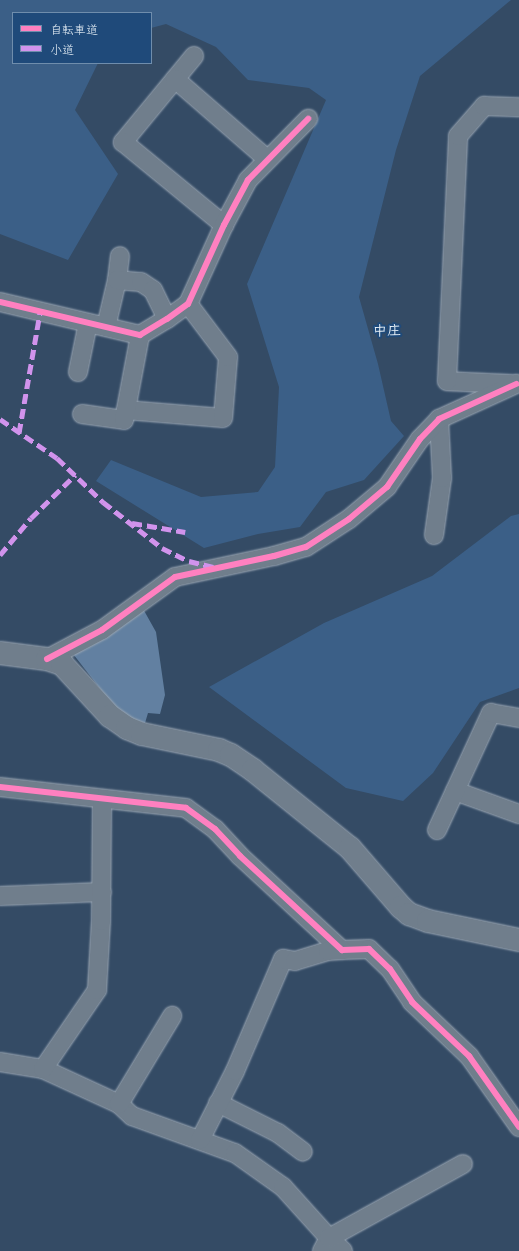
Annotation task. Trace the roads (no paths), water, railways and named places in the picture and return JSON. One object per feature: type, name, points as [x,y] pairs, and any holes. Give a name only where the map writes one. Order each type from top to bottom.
[{"type":"street","points":[[194,56],[123,142],[224,225]]},
{"type":"street","points":[[175,79],[267,159]]},
{"type":"street","points":[[518,384],[447,381],[458,136],[484,106],[519,107]]},
{"type":"street","points":[[0,302],[140,335],[167,319],[188,304],[224,225],[248,180],[308,119]]},
{"type":"street","points":[[106,327],[117,280],[120,256]]},
{"type":"street","points":[[117,280],[141,282],[153,290],[167,319]]},
{"type":"street","points":[[126,410],[223,418],[228,356],[188,304]]},
{"type":"street","points":[[78,372],[88,323]]},
{"type":"street","points":[[82,414],[124,420],[140,335]]},
{"type":"street","points":[[47,659],[102,630],[175,577],[274,556],[306,547],[349,519],[386,487],[420,439],[439,419],[518,384]]},
{"type":"street","points":[[434,535],[442,478],[439,419]]},
{"type":"street","points":[[0,653],[47,659],[62,664],[110,716],[128,728],[142,734],[219,750],[253,770],[350,848],[401,907],[409,914],[428,921],[519,940]]},
{"type":"street","points":[[437,830],[491,713],[519,718]]},
{"type":"street","points":[[0,787],[102,800],[186,808],[215,829],[240,856],[342,950]]},
{"type":"street","points":[[455,791],[519,814]]},
{"type":"street","points":[[43,1069],[97,990],[102,892],[102,800]]},
{"type":"street","points":[[0,896],[102,892]]},
{"type":"street","points":[[200,1140],[256,1023],[283,959],[295,961],[328,952],[342,950],[369,949],[390,969],[412,1002],[469,1056],[518,1124]]},
{"type":"street","points":[[118,1104],[172,1016]]},
{"type":"street","points":[[0,1062],[43,1069],[118,1104],[132,1116],[235,1153],[283,1187],[326,1244],[343,1251]]},
{"type":"street","points":[[218,1103],[278,1133],[303,1152]]},
{"type":"street","points":[[326,1244],[463,1164]]},
{"type":"district","name":"中庄","points":[[387,330]]}]
